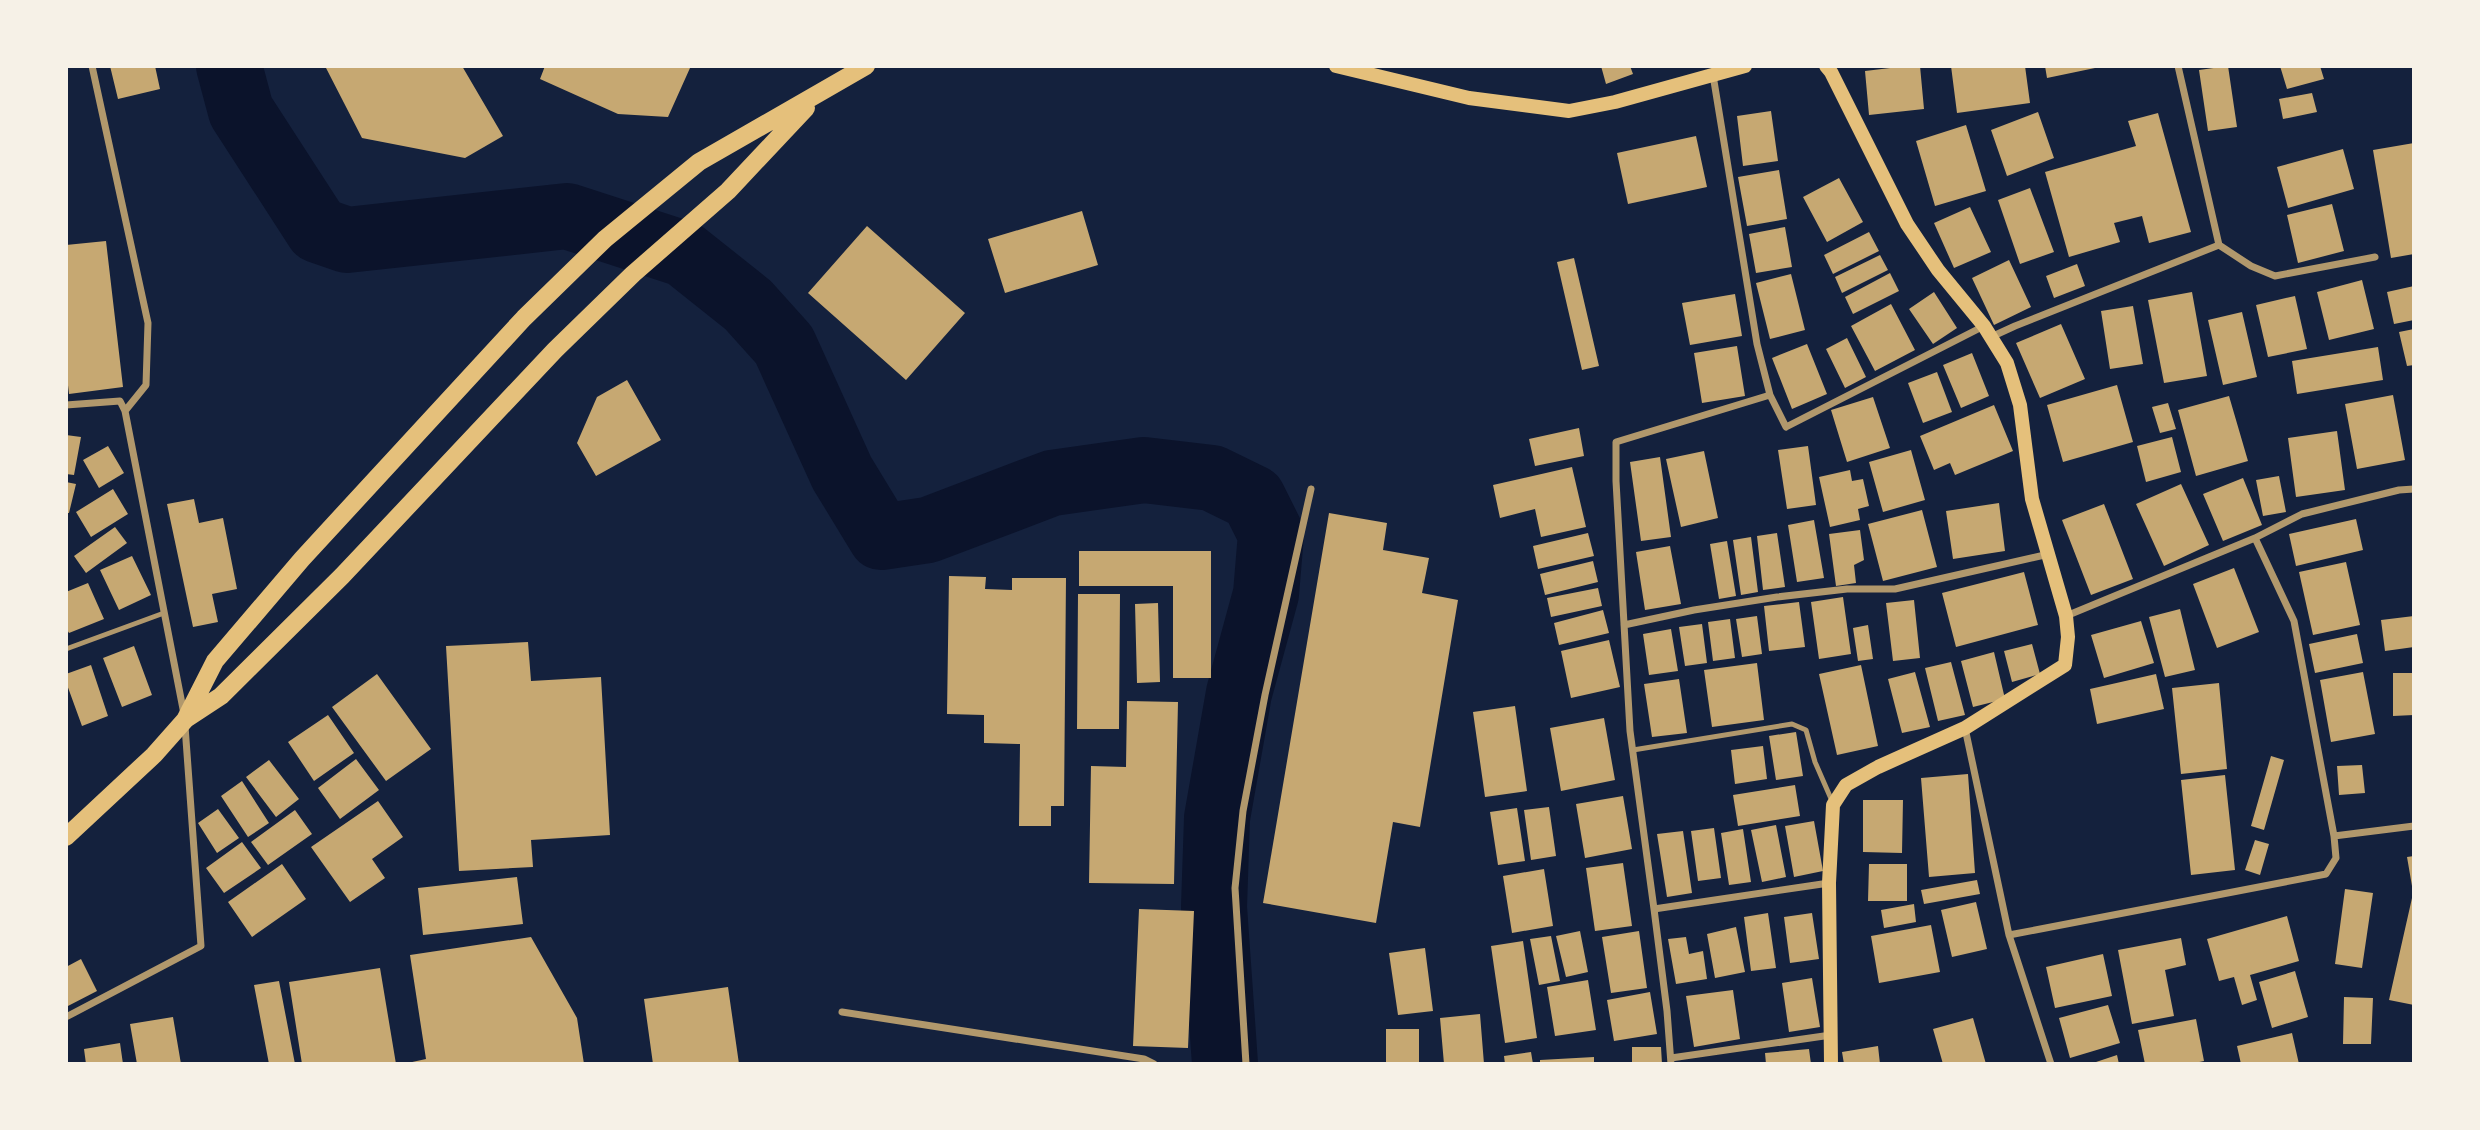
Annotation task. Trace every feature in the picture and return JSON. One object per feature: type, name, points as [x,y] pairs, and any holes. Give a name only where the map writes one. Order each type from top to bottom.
[{"type":"main road","points":[[185,720],[215,661],[302,559],[524,318],[605,239],[699,162],[866,66]]},
{"type":"main road","points":[[1336,66],[1469,98],[1569,111],[1615,102],[1745,66]]},
{"type":"main road","points":[[1826,66],[1907,223],[1938,270],[1988,332],[2007,363],[2020,405],[2032,499],[2066,616],[2068,637],[2064,666],[1965,728],[1878,767],[1846,785],[1833,805],[1829,883],[1831,1063]]},
{"type":"main road","points":[[66,837],[154,755],[185,720],[220,696],[342,576],[555,350],[633,274],[728,191],[818,95]]},
{"type":"street","points":[[92,66],[148,323],[146,385],[125,411]]},
{"type":"street","points":[[2178,66],[2219,245],[2252,266],[2275,276],[2375,257]]},
{"type":"street","points":[[1713,75],[1757,344],[1770,395],[1786,427],[1988,332],[2015,326],[2219,245]]},
{"type":"street","points":[[1770,395],[1616,442],[1616,481],[1633,750],[1671,1060],[1831,1035]]},
{"type":"street","points":[[66,405],[120,401],[125,411],[185,720],[201,946],[66,1017]]},
{"type":"street","points":[[1245,1063],[1236,888],[1242,811],[1311,489]]},
{"type":"street","points":[[2066,616],[2255,538],[2302,514],[2399,490],[2413,489]]},
{"type":"street","points":[[2009,935],[2326,874],[2336,858],[2294,621],[2255,538]]},
{"type":"street","points":[[1624,625],[1694,610],[1777,597],[1847,589],[1895,589],[2049,554]]},
{"type":"street","points":[[1965,728],[2009,935],[2051,1063]]},
{"type":"street","points":[[2334,836],[2413,826]]},
{"type":"street","points":[[1654,909],[1829,883]]},
{"type":"street","points":[[842,1012],[1144,1059],[1154,1063]]},
{"type":"lane","points":[[66,649],[164,613]]},
{"type":"lane","points":[[1633,750],[1791,724],[1806,730],[1815,762],[1833,805]]},
{"type":"building","points":[[110,66],[155,66],[160,89],[118,99]]},
{"type":"building","points":[[325,66],[462,66],[503,136],[465,158],[362,138]]},
{"type":"building","points":[[545,66],[690,68],[668,117],[618,114],[540,79]]},
{"type":"building","points":[[1601,66],[1630,66],[1633,74],[1606,84]]},
{"type":"building","points":[[1920,66],[1924,109],[1869,115],[1865,71]]},
{"type":"building","points":[[1951,66],[2025,66],[2030,103],[1957,113]]},
{"type":"building","points":[[2045,66],[2095,66],[2095,68],[2047,78]]},
{"type":"building","points":[[2228,66],[2237,127],[2208,131],[2199,70]]},
{"type":"building","points":[[2280,66],[2320,66],[2324,79],[2287,89]]},
{"type":"building","points":[[2312,93],[2317,112],[2283,119],[2279,99]]},
{"type":"building","points":[[1771,111],[1778,161],[1743,166],[1737,116]]},
{"type":"building","points":[[2038,112],[2054,158],[2007,176],[1991,130]]},
{"type":"building","points":[[2158,113],[2191,232],[2149,243],[2142,216],[2114,223],[2120,242],[2069,257],[2045,172],[2136,146],[2128,121]]},
{"type":"building","points":[[1966,125],[1986,191],[1935,206],[1916,141]]},
{"type":"building","points":[[1696,136],[1707,187],[1628,204],[1617,153]]},
{"type":"building","points":[[2414,143],[2414,254],[2391,258],[2373,150]]},
{"type":"building","points":[[2343,149],[2354,189],[2288,208],[2277,167]]},
{"type":"building","points":[[1779,170],[1787,219],[1747,226],[1738,177]]},
{"type":"building","points":[[1839,178],[1863,222],[1827,242],[1803,197]]},
{"type":"building","points":[[2030,188],[2054,252],[2020,264],[1998,200]]},
{"type":"building","points":[[2332,204],[2344,251],[2298,263],[2287,215]]},
{"type":"building","points":[[1970,207],[1991,252],[1954,268],[1934,223]]},
{"type":"building","points":[[1082,211],[1098,265],[1005,293],[988,239]]},
{"type":"building","points":[[867,226],[965,313],[906,380],[808,293]]},
{"type":"building","points":[[1785,227],[1792,267],[1756,273],[1749,234]]},
{"type":"building","points":[[1869,232],[1879,251],[1833,274],[1824,255]]},
{"type":"building","points":[[106,241],[123,387],[69,394],[66,368],[66,245]]},
{"type":"building","points":[[1880,255],[1888,270],[1842,293],[1835,277]]},
{"type":"building","points":[[1574,258],[1599,366],[1582,370],[1557,262]]},
{"type":"building","points":[[2009,260],[2031,307],[1994,325],[1972,278]]},
{"type":"building","points":[[2077,264],[2085,286],[2054,298],[2046,276]]},
{"type":"building","points":[[1890,273],[1899,291],[1853,314],[1845,297]]},
{"type":"building","points":[[1791,274],[1805,330],[1770,339],[1756,283]]},
{"type":"building","points":[[2362,280],[2374,329],[2329,340],[2317,292]]},
{"type":"building","points":[[2414,286],[2414,320],[2394,324],[2387,292]]},
{"type":"building","points":[[1934,292],[1957,328],[1933,344],[1909,309]]},
{"type":"building","points":[[2192,292],[2207,376],[2164,383],[2148,300]]},
{"type":"building","points":[[1735,294],[1742,336],[1690,345],[1682,303]]},
{"type":"building","points":[[2295,296],[2307,349],[2268,357],[2256,305]]},
{"type":"building","points":[[1891,304],[1915,350],[1875,371],[1851,326]]},
{"type":"building","points":[[2133,306],[2143,364],[2110,369],[2101,311]]},
{"type":"building","points":[[2242,312],[2257,377],[2223,385],[2208,320]]},
{"type":"building","points":[[2061,324],[2085,379],[2040,398],[2016,343]]},
{"type":"building","points":[[2414,329],[2414,365],[2407,366],[2399,332]]},
{"type":"building","points":[[1847,338],[1866,377],[1845,388],[1826,349]]},
{"type":"building","points":[[1807,344],[1827,394],[1792,409],[1772,358]]},
{"type":"building","points":[[1737,346],[1745,396],[1702,403],[1694,353]]},
{"type":"building","points":[[2378,347],[2383,380],[2297,394],[2292,361]]},
{"type":"building","points":[[1972,353],[1989,396],[1961,408],[1943,365]]},
{"type":"building","points":[[1937,372],[1952,412],[1923,423],[1908,383]]},
{"type":"building","points":[[627,380],[661,440],[596,476],[577,443],[597,397]]},
{"type":"building","points":[[2117,385],[2133,442],[2063,462],[2047,405]]},
{"type":"building","points":[[2393,395],[2405,460],[2357,469],[2345,404]]},
{"type":"building","points":[[2229,396],[2248,461],[2196,476],[2178,410]]},
{"type":"building","points":[[1873,397],[1890,448],[1847,462],[1831,410]]},
{"type":"building","points":[[2168,403],[2176,429],[2160,433],[2152,407]]},
{"type":"building","points":[[1994,405],[2013,451],[1955,475],[1950,463],[1934,470],[1920,436]]},
{"type":"building","points":[[1579,428],[1584,456],[1535,466],[1529,439]]},
{"type":"building","points":[[2337,431],[2345,490],[2296,497],[2288,438]]},
{"type":"building","points":[[66,435],[81,437],[74,475],[66,474]]},
{"type":"building","points":[[2172,437],[2181,472],[2146,482],[2137,446]]},
{"type":"building","points":[[108,446],[124,473],[99,488],[83,460]]},
{"type":"building","points":[[1808,446],[1816,505],[1787,509],[1778,450]]},
{"type":"building","points":[[1911,450],[1925,500],[1883,512],[1869,462]]},
{"type":"building","points":[[1704,451],[1718,518],[1681,527],[1666,459]]},
{"type":"building","points":[[1660,457],[1671,537],[1641,541],[1630,462]]},
{"type":"building","points":[[1572,467],[1586,527],[1541,537],[1535,509],[1500,518],[1493,485]]},
{"type":"building","points":[[1850,470],[1852,481],[1863,479],[1869,506],[1858,509],[1860,520],[1830,527],[1819,477]]},
{"type":"building","points":[[2279,476],[2286,512],[2263,516],[2256,480]]},
{"type":"building","points":[[2243,478],[2262,525],[2223,541],[2203,494]]},
{"type":"building","points":[[66,482],[76,484],[69,513],[66,513]]},
{"type":"building","points":[[2181,484],[2209,545],[2164,566],[2136,504]]},
{"type":"building","points":[[113,489],[128,514],[91,537],[76,512]]},
{"type":"building","points":[[194,499],[199,523],[223,518],[237,589],[212,594],[218,622],[193,627],[167,504]]},
{"type":"building","points":[[1999,503],[2005,551],[1953,559],[1946,511]]},
{"type":"building","points":[[2104,504],[2133,579],[2091,595],[2062,520]]},
{"type":"building","points":[[1922,510],[1937,567],[1883,581],[1868,524]]},
{"type":"building","points":[[1329,513],[1387,523],[1383,550],[1429,558],[1422,593],[1458,600],[1420,827],[1393,822],[1376,923],[1263,903]]},
{"type":"building","points":[[2356,519],[2363,550],[2296,566],[2289,534]]},
{"type":"building","points":[[1814,520],[1824,578],[1797,582],[1788,525]]},
{"type":"building","points":[[115,527],[127,543],[86,573],[74,556]]},
{"type":"building","points":[[1860,530],[1864,560],[1854,565],[1856,583],[1836,586],[1829,534]]},
{"type":"building","points":[[1588,533],[1594,556],[1538,569],[1533,546]]},
{"type":"building","points":[[1777,533],[1785,587],[1763,590],[1757,536]]},
{"type":"building","points":[[1751,537],[1758,592],[1741,595],[1733,540]]},
{"type":"building","points":[[1727,541],[1736,596],[1719,599],[1710,544]]},
{"type":"building","points":[[1670,546],[1681,604],[1645,610],[1636,552]]},
{"type":"building","points":[[1079,551],[1211,551],[1211,678],[1173,678],[1173,586],[1079,586]]},
{"type":"building","points":[[132,556],[151,595],[119,610],[100,570]]},
{"type":"building","points":[[1593,561],[1598,582],[1545,595],[1540,574]]},
{"type":"building","points":[[2346,562],[2360,625],[2313,635],[2299,572]]},
{"type":"building","points":[[2234,568],[2259,632],[2217,648],[2193,584]]},
{"type":"building","points":[[2024,572],[2038,625],[1956,647],[1942,593]]},
{"type":"building","points":[[949,576],[986,577],[985,589],[1012,590],[1012,578],[1066,578],[1064,806],[1051,806],[1051,826],[1019,826],[1020,744],[984,743],[984,715],[947,714]]},
{"type":"building","points":[[88,583],[104,619],[69,633],[66,628],[66,592]]},
{"type":"building","points":[[1598,588],[1602,606],[1551,617],[1547,598]]},
{"type":"building","points":[[1078,594],[1120,594],[1119,729],[1077,729]]},
{"type":"building","points":[[1843,597],[1851,654],[1819,659],[1811,602]]},
{"type":"building","points":[[1914,600],[1920,658],[1893,661],[1886,603]]},
{"type":"building","points":[[1799,602],[1805,647],[1769,651],[1764,606]]},
{"type":"building","points":[[1158,603],[1160,682],[1137,683],[1135,604]]},
{"type":"building","points":[[2180,609],[2195,670],[2165,677],[2149,617]]},
{"type":"building","points":[[1603,610],[1609,633],[1559,645],[1554,623]]},
{"type":"building","points":[[1757,616],[1762,654],[1742,657],[1736,619]]},
{"type":"building","points":[[2414,616],[2414,647],[2385,651],[2381,620]]},
{"type":"building","points":[[1730,619],[1735,658],[1713,661],[1708,622]]},
{"type":"building","points":[[2141,621],[2154,663],[2104,678],[2091,635]]},
{"type":"building","points":[[1702,624],[1707,663],[1685,666],[1679,627]]},
{"type":"building","points":[[1868,625],[1873,659],[1858,661],[1853,628]]},
{"type":"building","points":[[1671,629],[1678,671],[1649,675],[1643,634]]},
{"type":"building","points":[[2357,634],[2363,663],[2315,673],[2309,644]]},
{"type":"building","points":[[1609,640],[1620,687],[1571,698],[1561,651]]},
{"type":"building","points":[[528,642],[531,681],[601,677],[610,835],[531,840],[533,867],[459,871],[446,646]]},
{"type":"building","points":[[2032,644],[2040,674],[2012,682],[2004,651]]},
{"type":"building","points":[[134,646],[152,695],[122,707],[103,658]]},
{"type":"building","points":[[1994,652],[2005,699],[1973,707],[1961,661]]},
{"type":"building","points":[[1951,662],[1965,715],[1938,721],[1925,668]]},
{"type":"building","points":[[1757,663],[1764,720],[1712,727],[1704,670]]},
{"type":"building","points":[[91,665],[108,716],[82,726],[66,682],[66,674]]},
{"type":"building","points":[[1861,665],[1878,746],[1837,755],[1819,674]]},
{"type":"building","points":[[1915,672],[1930,727],[1902,733],[1888,679]]},
{"type":"building","points":[[2363,672],[2375,734],[2331,742],[2320,680]]},
{"type":"building","points":[[2393,673],[2414,673],[2414,715],[2393,716]]},
{"type":"building","points":[[377,674],[431,749],[386,781],[332,707]]},
{"type":"building","points":[[2156,674],[2164,709],[2097,724],[2090,689]]},
{"type":"building","points":[[1679,679],[1687,733],[1652,737],[1644,684]]},
{"type":"building","points":[[2219,683],[2227,769],[2181,774],[2172,688]]},
{"type":"building","points":[[1127,701],[1178,702],[1174,884],[1089,883],[1091,766],[1126,767]]},
{"type":"building","points":[[1515,706],[1527,791],[1485,797],[1473,712]]},
{"type":"building","points":[[328,715],[354,753],[314,781],[288,742]]},
{"type":"building","points":[[1604,718],[1615,780],[1561,791],[1550,728]]},
{"type":"building","points":[[1796,732],[1803,776],[1776,780],[1769,736]]},
{"type":"building","points":[[1763,746],[1767,779],[1735,784],[1731,750]]},
{"type":"building","points":[[2271,756],[2284,760],[2264,830],[2251,826]]},
{"type":"building","points":[[356,759],[379,790],[340,819],[318,788]]},
{"type":"building","points":[[269,760],[299,799],[276,817],[246,777]]},
{"type":"building","points":[[2362,765],[2365,793],[2339,795],[2337,766]]},
{"type":"building","points":[[1968,774],[1975,873],[1929,877],[1921,778]]},
{"type":"building","points":[[2225,775],[2235,870],[2191,875],[2181,780]]},
{"type":"building","points":[[242,781],[269,823],[248,837],[221,796]]},
{"type":"building","points":[[1795,785],[1800,816],[1738,826],[1733,795]]},
{"type":"building","points":[[1623,796],[1632,849],[1585,858],[1576,804]]},
{"type":"building","points":[[1863,800],[1903,800],[1902,853],[1863,852]]},
{"type":"building","points":[[378,801],[403,837],[372,859],[385,878],[350,902],[311,847]]},
{"type":"building","points":[[1549,807],[1556,856],[1531,860],[1524,810]]},
{"type":"building","points":[[1517,808],[1525,861],[1498,865],[1490,812]]},
{"type":"building","points":[[218,809],[239,838],[217,853],[198,823]]},
{"type":"building","points":[[295,810],[312,834],[268,865],[251,842]]},
{"type":"building","points":[[1814,821],[1823,871],[1794,877],[1785,826]]},
{"type":"building","points":[[1776,825],[1786,877],[1762,882],[1751,830]]},
{"type":"building","points":[[1714,828],[1721,878],[1698,881],[1691,831]]},
{"type":"building","points":[[1743,829],[1751,882],[1729,885],[1721,833]]},
{"type":"building","points":[[1683,831],[1692,893],[1667,897],[1657,834]]},
{"type":"building","points":[[2255,840],[2269,844],[2260,875],[2245,870]]},
{"type":"building","points":[[242,842],[261,868],[224,893],[206,868]]},
{"type":"building","points":[[2414,856],[2414,886],[2412,886],[2407,857]]},
{"type":"building","points":[[1623,863],[1632,926],[1595,931],[1586,868]]},
{"type":"building","points":[[282,864],[306,899],[252,937],[228,902]]},
{"type":"building","points":[[1869,864],[1907,864],[1907,901],[1868,901]]},
{"type":"building","points":[[1544,869],[1553,926],[1512,933],[1503,876]]},
{"type":"building","points":[[517,877],[523,924],[423,935],[418,888]]},
{"type":"building","points":[[1977,880],[1980,894],[1924,904],[1921,890]]},
{"type":"building","points":[[2345,889],[2373,893],[2362,968],[2335,964]]},
{"type":"building","points":[[2414,898],[2414,1005],[2389,1000]]},
{"type":"building","points":[[1976,902],[1987,949],[1952,957],[1941,910]]},
{"type":"building","points":[[1914,904],[1916,922],[1884,928],[1881,910]]},
{"type":"building","points":[[1139,909],[1194,911],[1188,1048],[1133,1046]]},
{"type":"building","points":[[1768,913],[1776,968],[1751,971],[1744,917]]},
{"type":"building","points":[[1812,913],[1819,959],[1790,963],[1784,917]]},
{"type":"building","points":[[2287,916],[2299,961],[2250,975],[2257,1000],[2242,1005],[2234,977],[2219,981],[2207,939]]},
{"type":"building","points":[[1931,925],[1940,972],[1879,983],[1871,936]]},
{"type":"building","points":[[1736,927],[1745,972],[1715,978],[1707,934]]},
{"type":"building","points":[[1580,931],[1588,972],[1566,977],[1556,936]]},
{"type":"building","points":[[1639,931],[1647,988],[1611,993],[1602,937]]},
{"type":"building","points":[[1551,936],[1560,981],[1539,985],[1530,939]]},
{"type":"building","points":[[531,937],[577,1018],[584,1064],[403,1064],[426,1059],[410,955]]},
{"type":"building","points":[[1686,937],[1689,954],[1703,951],[1707,979],[1676,984],[1668,939]]},
{"type":"building","points":[[2181,938],[2186,965],[2165,970],[2174,1016],[2132,1024],[2118,950]]},
{"type":"building","points":[[1523,941],[1537,1038],[1505,1043],[1491,946]]},
{"type":"building","points":[[1425,948],[1433,1011],[1398,1015],[1389,953]]},
{"type":"building","points":[[2103,954],[2112,996],[2055,1008],[2046,967]]},
{"type":"building","points":[[81,959],[97,991],[66,1007],[66,967]]},
{"type":"building","points":[[380,968],[396,1064],[302,1064],[289,982]]},
{"type":"building","points":[[2295,971],[2308,1017],[2272,1028],[2259,982]]},
{"type":"building","points":[[1812,978],[1820,1027],[1789,1032],[1782,983]]},
{"type":"building","points":[[1588,980],[1596,1030],[1555,1036],[1547,987]]},
{"type":"building","points":[[279,981],[295,1064],[269,1064],[254,985]]},
{"type":"building","points":[[728,987],[739,1064],[653,1064],[644,999]]},
{"type":"building","points":[[1733,990],[1740,1039],[1694,1047],[1686,996]]},
{"type":"building","points":[[1650,992],[1657,1034],[1614,1041],[1607,1000]]},
{"type":"building","points":[[2344,997],[2373,998],[2371,1044],[2343,1044]]},
{"type":"building","points":[[2108,1005],[2120,1043],[2070,1058],[2059,1018]]},
{"type":"building","points":[[1480,1014],[1484,1064],[1444,1064],[1440,1018]]},
{"type":"building","points":[[173,1017],[181,1064],[137,1064],[130,1024]]},
{"type":"building","points":[[1973,1018],[1986,1064],[1943,1064],[1933,1029]]},
{"type":"building","points":[[2196,1019],[2204,1061],[2190,1064],[2145,1064],[2138,1030]]},
{"type":"building","points":[[1386,1029],[1419,1029],[1419,1064],[1386,1064]]},
{"type":"building","points":[[2292,1033],[2299,1064],[2241,1064],[2237,1046]]},
{"type":"building","points":[[120,1043],[123,1064],[86,1064],[84,1049]]},
{"type":"building","points":[[1878,1046],[1880,1064],[1844,1064],[1842,1052]]},
{"type":"building","points":[[1632,1047],[1661,1047],[1662,1064],[1632,1064]]},
{"type":"building","points":[[1809,1049],[1811,1064],[1766,1064],[1765,1053]]},
{"type":"building","points":[[1531,1052],[1533,1064],[1505,1064],[1504,1056]]},
{"type":"building","points":[[2117,1055],[2119,1064],[2093,1064],[2093,1063]]},
{"type":"building","points":[[1594,1057],[1594,1064],[1540,1064],[1540,1060]]},
{"type":"waterway","points":[[229,66],[241,111],[318,230],[347,240],[567,216],[684,254],[748,305],[784,345],[842,473],[881,537],[928,530],[1052,483],[1144,470],[1212,478],[1253,498],[1271,534],[1266,594],[1239,693],[1217,818],[1214,907],[1225,1064]]}]
